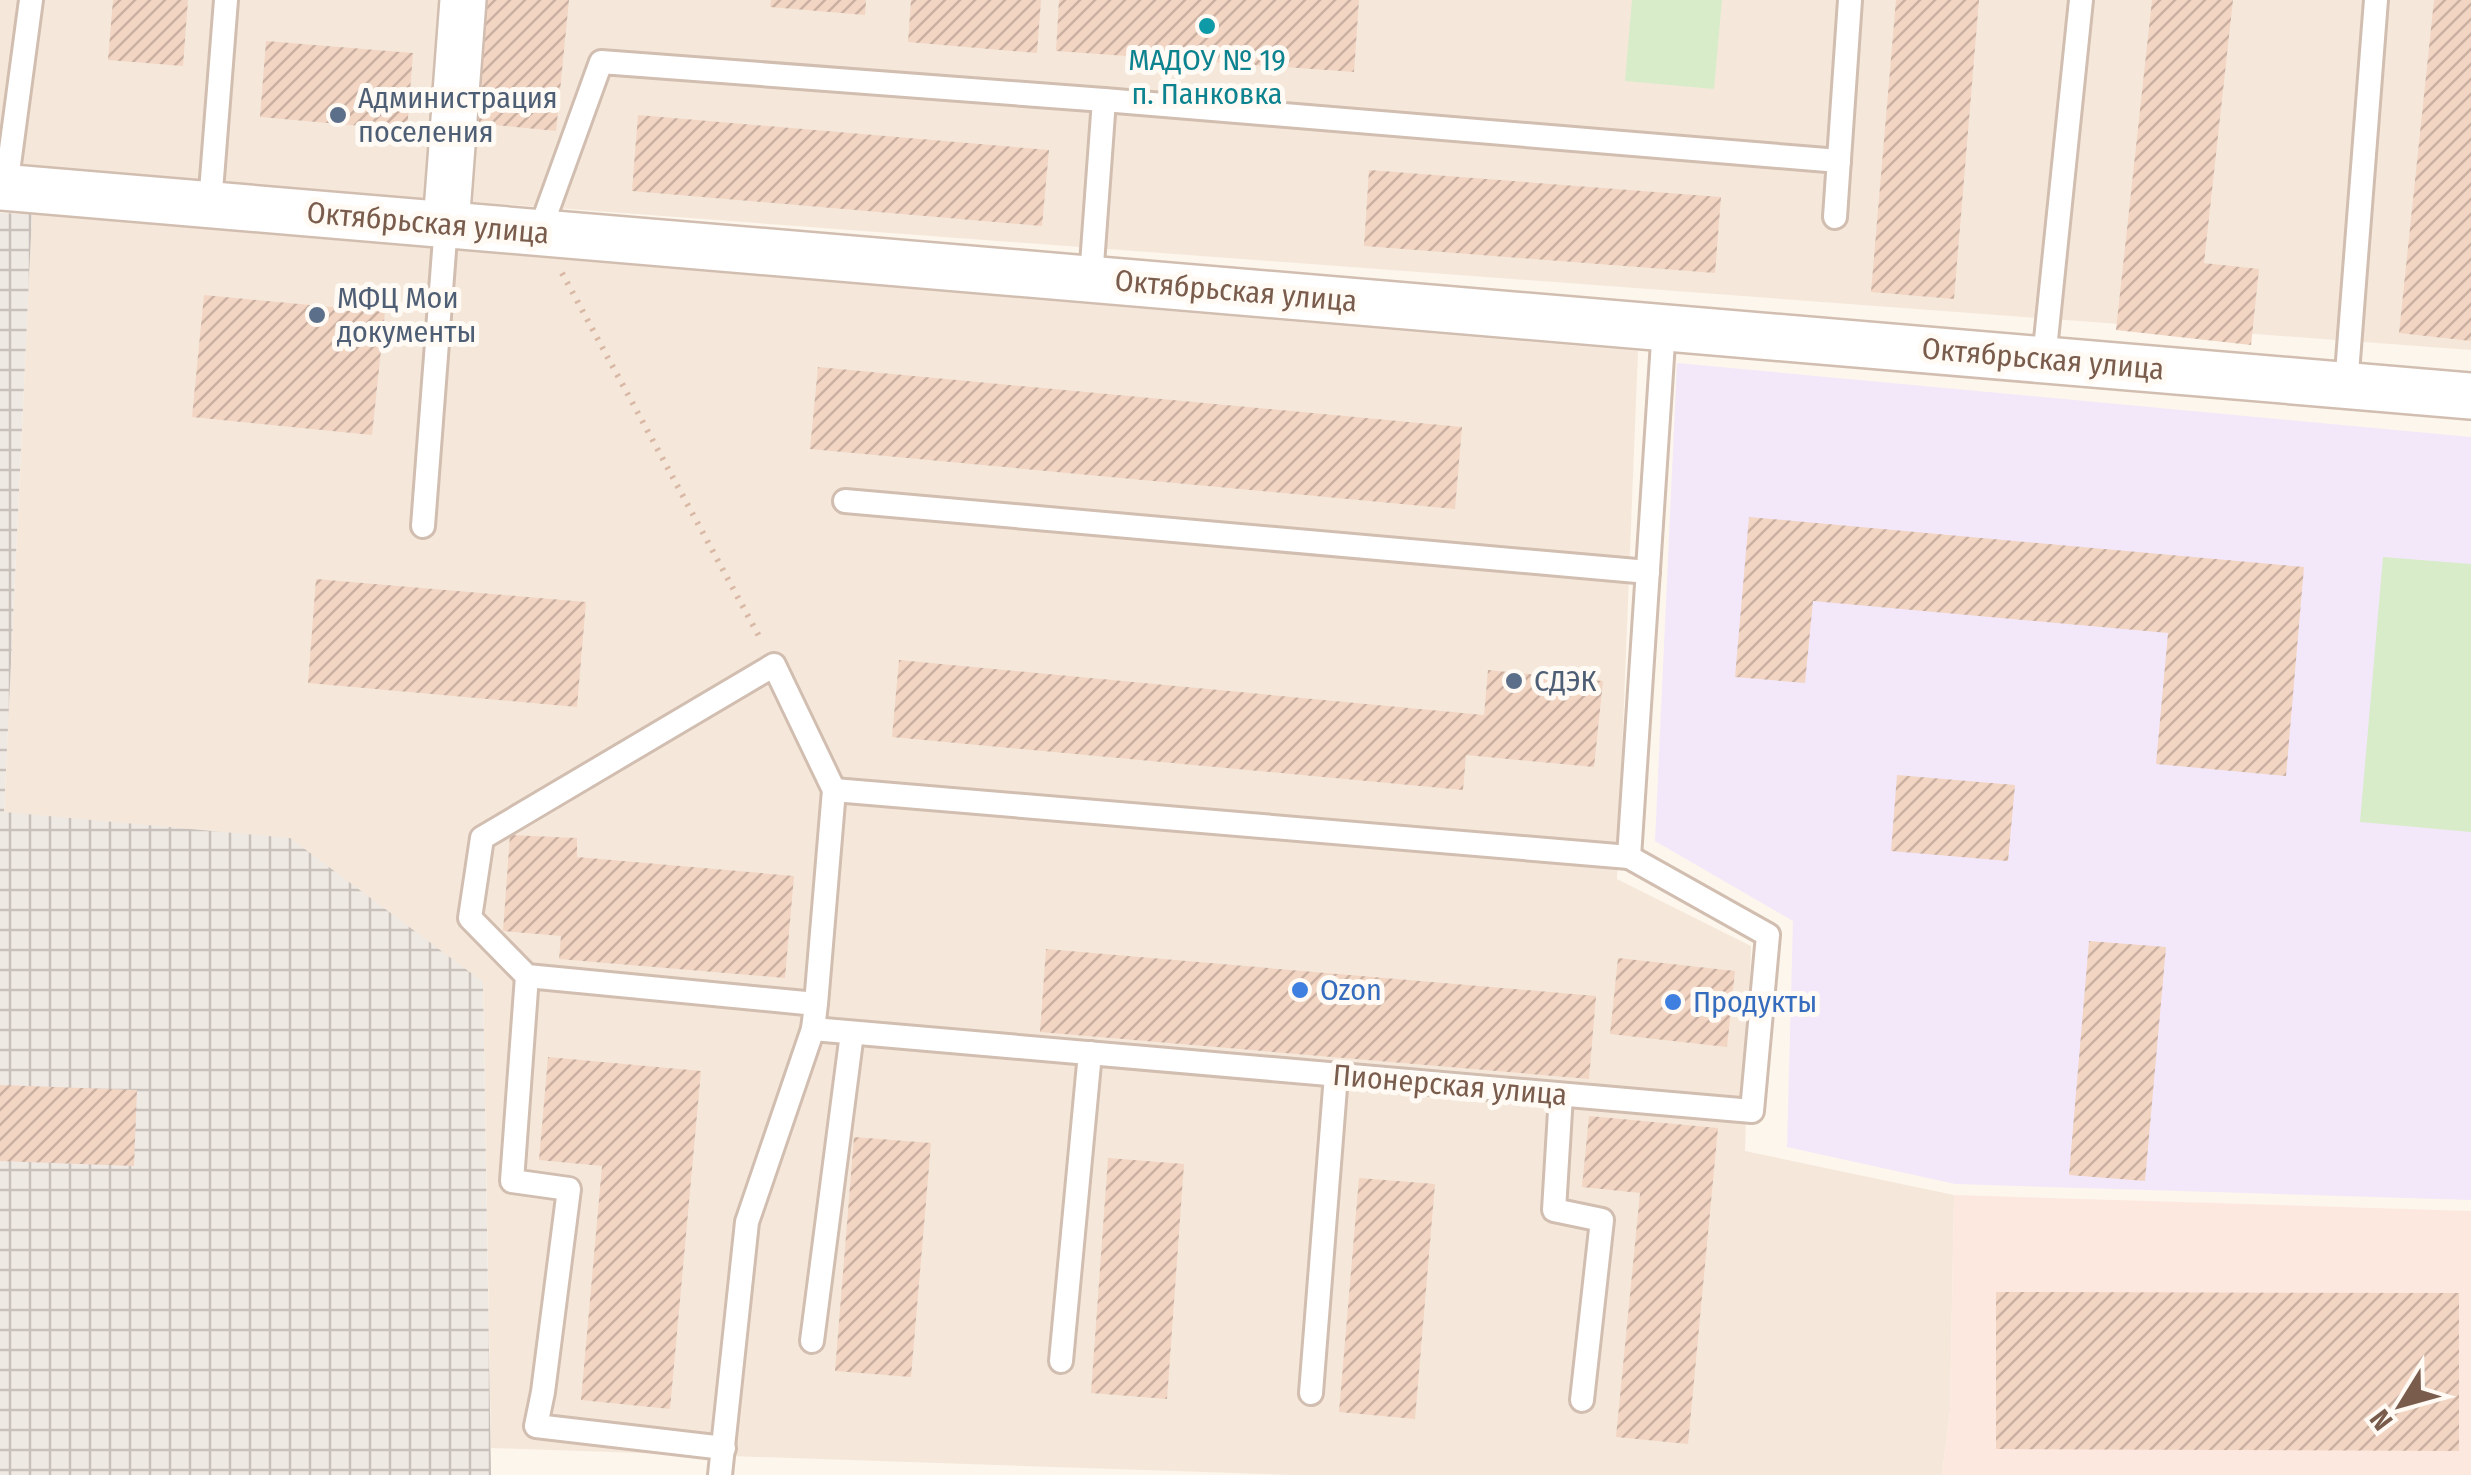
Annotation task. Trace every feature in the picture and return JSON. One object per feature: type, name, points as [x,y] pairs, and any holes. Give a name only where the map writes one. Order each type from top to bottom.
[{"type":"street","points":[[446,226],[463,0]]},
{"type":"street","name":"Октябрьская улица","points":[[3,187],[2471,396]]},
{"type":"lane","points":[[3,187],[32,0]]},
{"type":"lane","points":[[210,204],[226,0]]},
{"type":"lane","points":[[1836,217],[1850,0]]},
{"type":"lane","points":[[2044,359],[2082,0]]},
{"type":"lane","points":[[2346,386],[2376,0]]},
{"type":"lane","points":[[540,233],[601,62],[1839,161]]},
{"type":"lane","points":[[1091,278],[1104,100]]},
{"type":"lane","points":[[424,526],[446,226]]},
{"type":"lane","points":[[834,790],[1628,858],[1664,327]]},
{"type":"lane","points":[[845,501],[1648,572]]},
{"type":"lane","points":[[720,1475],[747,1222],[813,1029],[816,1004],[834,790],[774,665],[482,838],[470,918],[527,976],[816,1004]]},
{"type":"lane","name":"Пионерская улица","points":[[813,1029],[1752,1111],[1768,936],[1628,858]]},
{"type":"lane","points":[[527,976],[512,1181],[568,1189],[536,1426],[724,1448]]},
{"type":"lane","points":[[812,1341],[852,1033]]},
{"type":"lane","points":[[1061,1361],[1090,1054]]},
{"type":"lane","points":[[1311,1393],[1336,1075]]},
{"type":"lane","points":[[1561,1095],[1554,1210],[1602,1220],[1582,1400]]},
{"type":"path","points":[[540,233],[774,665]]},
{"type":"shaded area","points":[[0,0],[2471,0],[2471,350],[0,167]]},
{"type":"shaded area","points":[[0,213],[32,214],[4,812],[290,838],[483,982],[491,1475],[0,1475]]},
{"type":"shaded area","points":[[32,214],[1638,351],[1617,879],[1751,946],[1745,1151],[1954,1195],[1950,1411],[1942,1475],[1293,1475],[491,1448],[483,982],[4,812]]},
{"type":"shaded area","points":[[1677,363],[2471,437],[2471,1200],[1955,1184],[1787,1147],[1793,921],[1655,841]]},
{"type":"shaded area","points":[[1954,1195],[2471,1211],[2471,1475],[1942,1475],[1950,1411]]},
{"type":"green space","points":[[1632,0],[1722,0],[1714,89],[1625,81]]},
{"type":"green space","points":[[2383,557],[2471,564],[2471,832],[2360,822]]},
{"type":"building","points":[[113,0],[188,0],[183,66],[108,60]]},
{"type":"building","points":[[486,0],[569,0],[556,131],[474,123]]},
{"type":"building","points":[[771,0],[866,0],[865,15],[770,7]]},
{"type":"building","points":[[911,0],[1041,0],[1037,53],[908,42]]},
{"type":"building","name":"МАДОУ № 19 п. Панковка","points":[[1059,0],[1359,0],[1354,72],[1056,51]]},
{"type":"building","points":[[1896,0],[1979,0],[1954,299],[1871,292]]},
{"type":"building","points":[[2152,0],[2233,0],[2204,263],[2259,269],[2251,345],[2116,330]]},
{"type":"building","points":[[2434,0],[2471,0],[2471,341],[2399,333]]},
{"type":"building","points":[[266,41],[413,53],[407,130],[260,117]]},
{"type":"building","points":[[638,115],[1049,150],[1042,226],[632,191]]},
{"type":"building","points":[[1369,170],[1721,197],[1715,273],[1364,246]]},
{"type":"building","points":[[204,295],[385,312],[372,435],[192,417]]},
{"type":"building","points":[[818,367],[1462,427],[1455,509],[810,449]]},
{"type":"building","points":[[1749,517],[2304,567],[2286,776],[2156,764],[2168,633],[1813,601],[1805,683],[1735,677]]},
{"type":"building","points":[[316,579],[586,602],[577,707],[308,683]]},
{"type":"building","points":[[899,660],[1484,715],[1488,670],[1603,681],[1594,767],[1466,755],[1463,790],[892,737]]},
{"type":"building","points":[[1897,775],[2015,785],[2008,861],[1891,851]]},
{"type":"building","points":[[510,835],[577,838],[577,857],[794,876],[785,978],[559,959],[561,936],[503,931]]},
{"type":"building","points":[[2089,941],[2166,947],[2145,1181],[2069,1175]]},
{"type":"building","points":[[1046,949],[1596,996],[1589,1079],[1040,1032]]},
{"type":"building","name":"Продукты","points":[[1618,958],[1735,971],[1727,1047],[1610,1034]]},
{"type":"building","points":[[548,1057],[701,1071],[670,1409],[581,1400],[602,1166],[539,1160]]},
{"type":"building","points":[[0,1085],[137,1090],[134,1166],[0,1161]]},
{"type":"building","points":[[1589,1116],[1718,1128],[1688,1444],[1616,1437],[1640,1193],[1582,1187]]},
{"type":"building","points":[[854,1137],[931,1143],[911,1377],[835,1371]]},
{"type":"building","points":[[1108,1158],[1184,1164],[1167,1399],[1091,1393]]},
{"type":"building","points":[[1359,1178],[1435,1184],[1415,1419],[1339,1412]]},
{"type":"building","points":[[1996,1292],[2459,1293],[2459,1451],[1996,1449]]},
{"type":"place","name":"МАДОУ № 19 п. Панковка","points":[[1207,26]]},
{"type":"place","name":"Администрация поселения","points":[[338,115]]},
{"type":"place","name":"МФЦ Мои документы","points":[[317,315]]},
{"type":"place","name":"СДЭК","points":[[1514,681]]},
{"type":"place","name":"Ozon","points":[[1300,990]]},
{"type":"place","name":"Продукты","points":[[1673,1002]]}]
